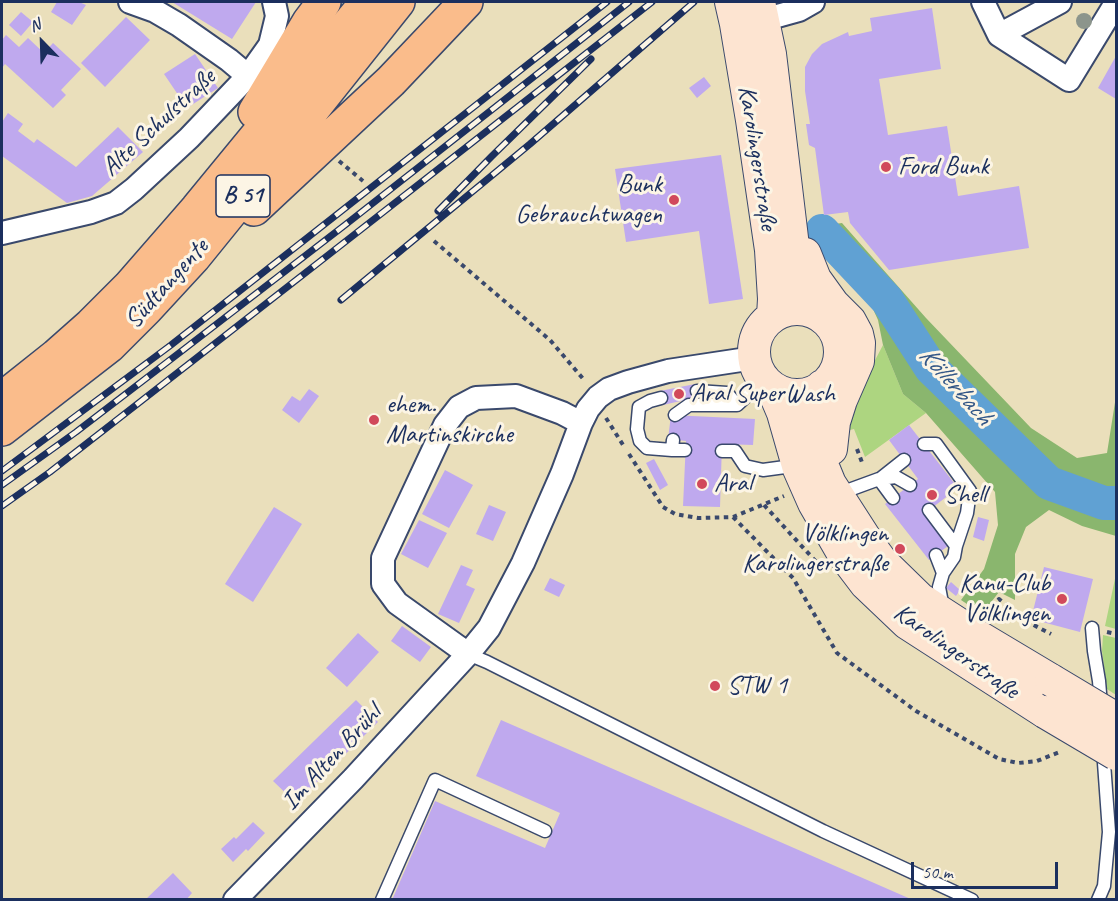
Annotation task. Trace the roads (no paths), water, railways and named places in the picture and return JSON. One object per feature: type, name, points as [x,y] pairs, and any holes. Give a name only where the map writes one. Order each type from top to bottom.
[{"type":"main road","points":[[197,209],[309,22],[324,2]]},
{"type":"main road","name":"Südtangente","points":[[2,429],[64,366],[91,325],[129,287],[197,209],[367,2]]},
{"type":"main road","name":"Südtangente","points":[[2,399],[117,339],[147,309],[194,256],[398,2]]},
{"type":"main road","points":[[194,256],[249,213],[340,130],[391,81],[466,2]]},
{"type":"main road","name":"Karolingerstraße","points":[[731,2],[752,120],[771,250],[773,316]]},
{"type":"main road","name":"Karolingerstraße","points":[[761,10],[770,54],[797,280],[808,310]]},
{"type":"main road","points":[[792,241],[806,256],[810,269],[833,304],[850,321],[859,343],[858,361],[837,411],[832,433],[831,449],[838,495]]},
{"type":"main road","points":[[788,310],[808,310],[828,322],[836,334],[839,355],[836,369],[828,381],[809,393],[795,394],[780,391],[763,375],[754,348],[758,333],[766,321],[773,316],[788,310]]},
{"type":"main road","name":"Karolingerstraße","points":[[763,375],[783,413],[793,482],[814,503],[844,555],[866,584],[907,623],[1045,712],[1116,754]]},
{"type":"main road","name":"Karolingerstraße","points":[[822,386],[813,421],[814,445],[830,484],[882,562],[920,599],[980,626],[1052,680],[1116,719]]},
{"type":"street","points":[[130,2],[179,25],[248,76]]},
{"type":"street","name":"Alte Schulstraße","points":[[2,233],[91,213],[116,203],[134,189],[189,138],[248,76],[270,45],[277,16],[274,2]]},
{"type":"street","points":[[761,10],[799,10],[813,2]]},
{"type":"street","points":[[983,2],[999,35],[1069,80],[1116,3]]},
{"type":"street","points":[[999,35],[1060,2]]},
{"type":"street","name":"Im Alten Brühl","points":[[235,900],[353,779],[489,628],[523,563],[562,474],[581,423],[598,398],[609,389],[668,371],[763,375]]},
{"type":"street","points":[[468,654],[398,603],[383,584],[383,558],[445,425],[459,407],[476,398],[516,396],[562,413],[581,423]]},
{"type":"lane","points":[[675,415],[690,405],[737,405],[763,375]]},
{"type":"lane","points":[[697,391],[726,393],[737,405]]},
{"type":"lane","points":[[661,398],[639,407],[640,441],[647,448],[677,446]]},
{"type":"lane","points":[[924,444],[936,444],[970,491],[967,513],[954,557],[943,573],[939,586],[942,603],[980,626]]},
{"type":"lane","points":[[722,451],[735,452],[745,466],[763,470],[784,468],[793,482]]},
{"type":"lane","points":[[879,479],[904,460]]},
{"type":"lane","points":[[838,495],[879,479],[896,477],[910,485]]},
{"type":"lane","points":[[879,479],[893,498]]},
{"type":"lane","points":[[929,510],[956,546]]},
{"type":"lane","points":[[936,555],[943,573]]},
{"type":"lane","points":[[1092,628],[1099,681],[1109,832],[1104,886],[1098,900]]},
{"type":"lane","points":[[468,654],[823,831],[972,900]]},
{"type":"lane","points":[[382,900],[435,780],[545,831]]},
{"type":"waterway","name":"Köllerbach","points":[[822,231],[887,300],[931,368],[1049,483],[1104,503],[1116,503]]},
{"type":"railway","points":[[2,471],[171,345],[607,2]]},
{"type":"railway","points":[[2,485],[183,350],[629,2]]},
{"type":"railway","points":[[2,506],[50,472],[652,2]]},
{"type":"railway","points":[[341,300],[530,144],[694,2]]},
{"type":"railway","points":[[438,211],[591,59]]},
{"type":"place","name":"Ford Bunk","points":[[886,167]]},
{"type":"place","name":"Bunk Gebrauchtwagen","points":[[674,200]]},
{"type":"place","name":"Aral SuperWash","points":[[679,394]]},
{"type":"place","name":"ehem. Martinskirche","points":[[374,420]]},
{"type":"place","name":"Aral","points":[[702,484]]},
{"type":"place","name":"Shell","points":[[932,495]]},
{"type":"place","name":"Völklingen Karolingerstraße","points":[[900,549]]},
{"type":"place","name":"Kanu-Club Völklingen","points":[[1062,599]]},
{"type":"place","name":"STW 1","points":[[715,686]]}]
